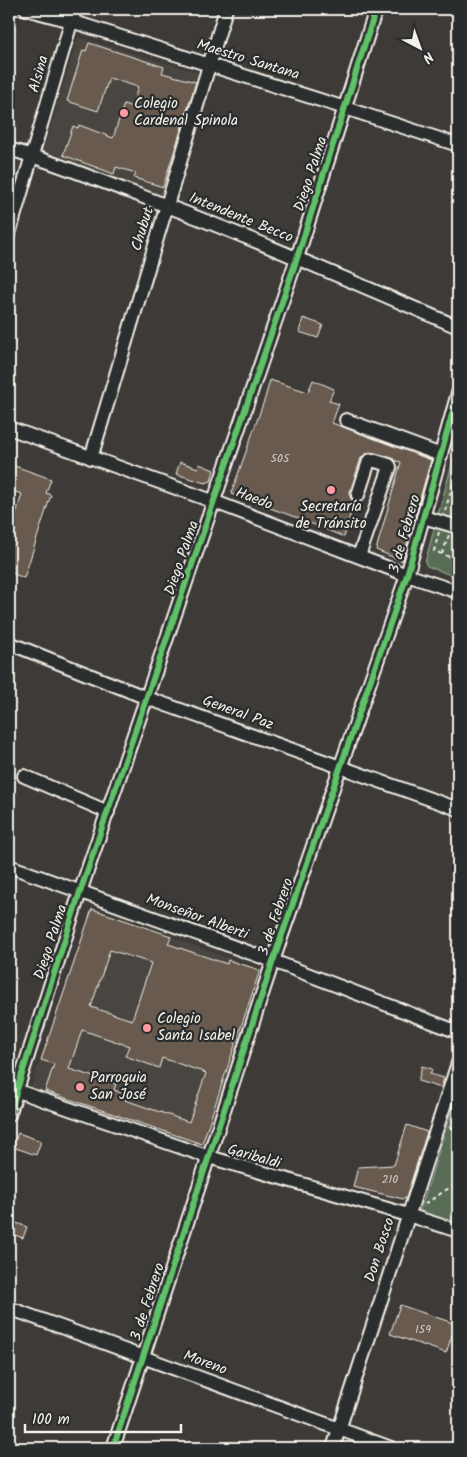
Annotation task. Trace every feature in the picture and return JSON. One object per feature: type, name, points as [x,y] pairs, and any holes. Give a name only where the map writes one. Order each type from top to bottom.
[{"type":"street","name":"Maestro Santana","points":[[26,9],[73,15],[209,66],[458,145]]},
{"type":"street","name":"Chubut","points":[[91,458],[226,9]]},
{"type":"street","name":"Diego Palma","points":[[9,1115],[13,1089],[215,502],[297,258],[376,9]]},
{"type":"street","name":"Alsina","points":[[9,234],[73,15]]},
{"type":"street","name":"Intendente Becco","points":[[9,149],[167,206],[297,258],[458,327]]},
{"type":"street","name":"3 de Febrero","points":[[113,1448],[274,961],[407,575],[458,393]]},
{"type":"street","points":[[346,420],[441,454]]},
{"type":"street","name":"Haedo","points":[[9,428],[215,502],[407,575],[458,592]]},
{"type":"street","points":[[358,496],[369,461],[372,460],[390,466],[359,556]]},
{"type":"street","points":[[423,517],[455,526]]},
{"type":"street","name":"General Paz","points":[[9,644],[147,698],[458,809]]},
{"type":"street","points":[[24,776],[108,812]]},
{"type":"street","name":"Monseñor Alberti","points":[[9,866],[274,961],[458,1032]]},
{"type":"street","name":"Don Bosco","points":[[333,1448],[458,1063]]},
{"type":"street","name":"Garibaldi","points":[[13,1089],[209,1157],[458,1231]]},
{"type":"street","name":"Moreno","points":[[9,1308],[391,1448]]},
{"type":"path","points":[[442,554],[455,526]]},
{"type":"path","points":[[453,558],[458,544]]},
{"type":"path","points":[[458,1135],[455,1144],[458,1163]]},
{"type":"path","points":[[425,1204],[458,1182]]},
{"type":"shaded area","name":"Colegio Cardenal Spinola","points":[[78,37],[204,74],[165,199],[43,151]]},
{"type":"shaded area","name":"Colegio Santa Isabel","points":[[92,907],[260,970],[205,1151],[31,1086]]},
{"type":"green space","points":[[458,442],[458,578],[427,566],[425,562]]},
{"type":"green space","points":[[458,1091],[458,1227],[419,1214]]},
{"type":"building","name":"Colegio Cardenal Spinola","points":[[89,43],[164,67],[162,73],[196,82],[163,187],[134,178],[136,173],[116,167],[114,174],[63,155],[73,126],[78,128],[79,125],[113,138],[124,104],[132,107],[138,87],[109,78],[98,111],[67,101],[83,50],[86,51]]},
{"type":"building","points":[[303,318],[323,325],[318,338],[299,332]]},
{"type":"building","points":[[270,380],[308,392],[313,380],[334,389],[329,401],[339,404],[332,423],[431,460],[402,561],[376,550],[401,462],[391,457],[370,452],[361,458],[350,492],[350,497],[354,502],[344,537],[231,494]]},
{"type":"building","points":[[180,462],[198,468],[199,464],[214,470],[211,481],[205,483],[176,474]]},
{"type":"building","points":[[9,464],[51,479],[46,493],[51,495],[24,578],[9,572],[9,537],[22,494],[9,490]]},
{"type":"building","name":"Colegio Santa Isabel","points":[[92,909],[171,936],[168,944],[227,964],[228,960],[260,970],[202,1144],[45,1091],[54,1064],[41,1060]],"holes":[[[110,950],[151,963],[132,1020],[91,1007]],[[82,1030],[129,1046],[125,1056],[159,1068],[162,1058],[206,1073],[189,1122],[125,1100],[127,1095],[114,1090],[116,1084],[69,1069]]]},
{"type":"building","points":[[422,1066],[432,1069],[430,1074],[444,1078],[441,1088],[418,1081]]},
{"type":"building","points":[[407,1125],[427,1132],[406,1198],[403,1199],[353,1187],[358,1167],[394,1165]]},
{"type":"building","points":[[18,1133],[41,1141],[36,1155],[13,1147]]},
{"type":"building","points":[[9,1220],[27,1227],[23,1238],[9,1233]]},
{"type":"building","points":[[400,1305],[456,1324],[446,1353],[390,1334]]},
{"type":"cycle path","points":[[9,1115],[80,892],[297,258],[376,9]]},
{"type":"cycle path","points":[[113,1448],[273,961],[407,575],[458,393]]},
{"type":"place","name":"Colegio Cardenal Spinola","points":[[124,113]]},
{"type":"place","name":"Secretaría de Tránsito","points":[[331,490]]},
{"type":"place","name":"Colegio Santa Isabel","points":[[147,1028]]},
{"type":"place","name":"Parroquia San José","points":[[80,1087]]}]
